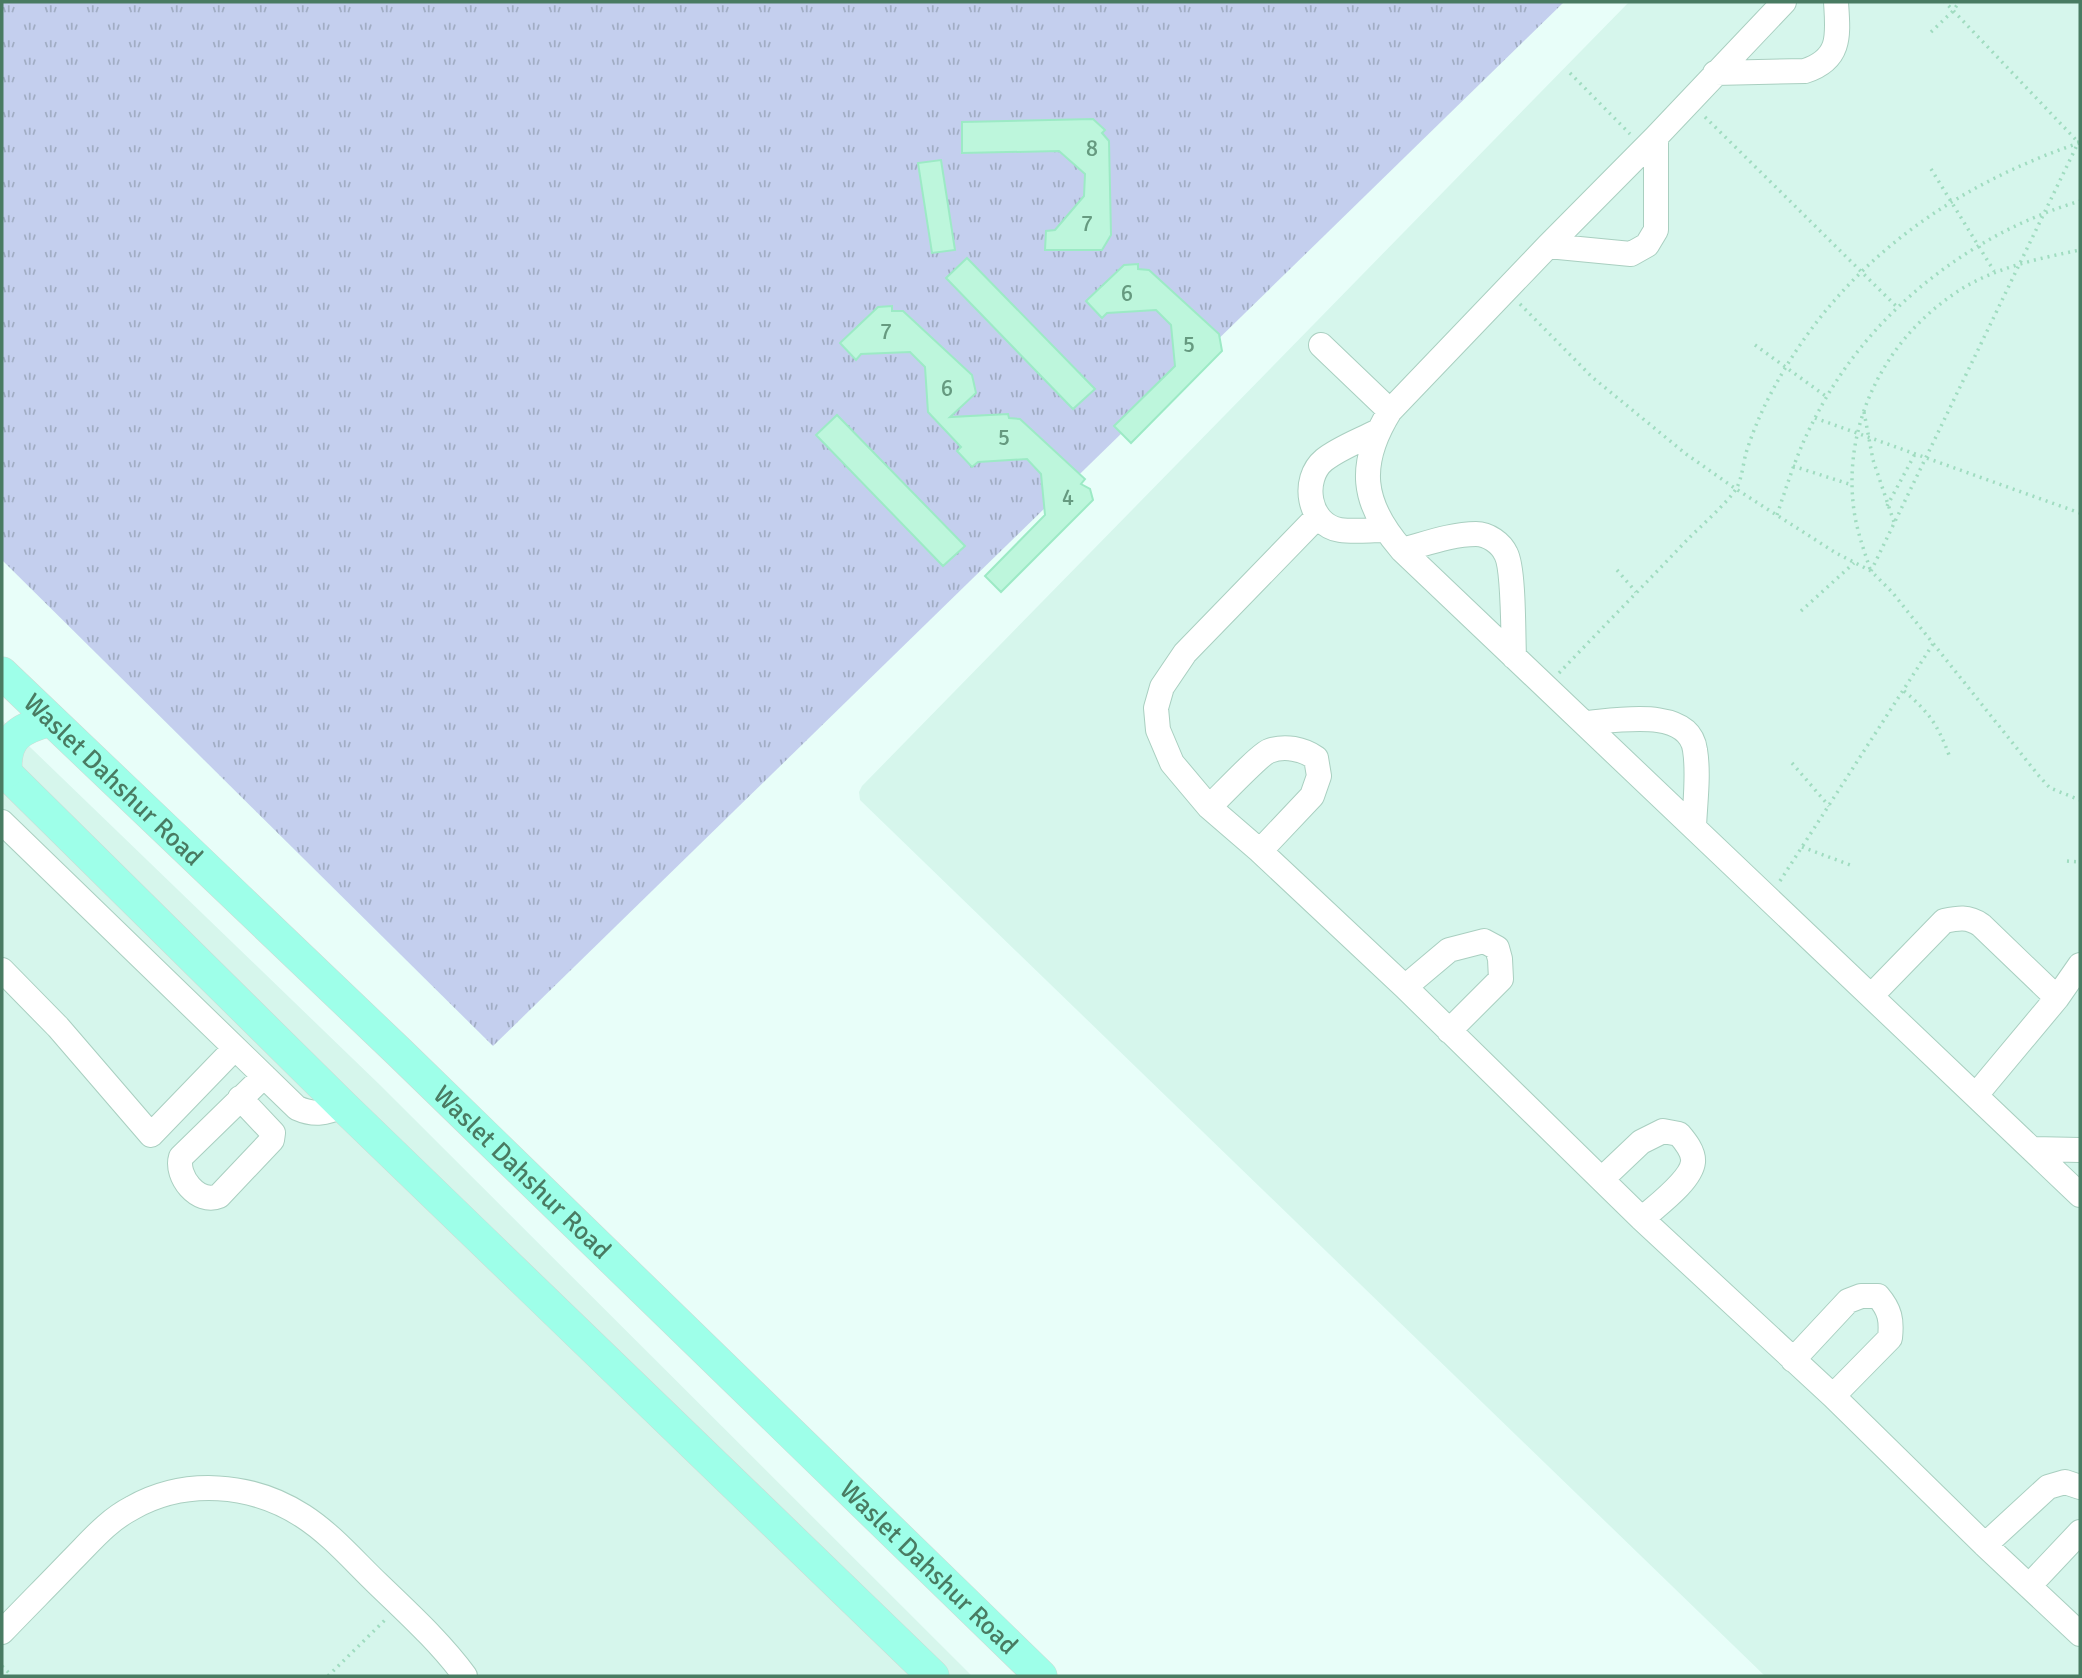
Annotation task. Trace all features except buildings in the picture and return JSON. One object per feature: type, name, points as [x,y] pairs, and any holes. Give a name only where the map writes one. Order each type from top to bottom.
[{"type":"main road","name":"Waslet Dahshur Road","points":[[2,673],[400,1052],[1041,1676]]},
{"type":"main road","points":[[51,720],[34,725],[16,735],[10,743],[4,771],[344,1106],[933,1676]]},
{"type":"street","points":[[1384,530],[1338,530],[1327,525],[1318,516],[1309,493],[1316,469],[1324,460],[1384,421],[1548,246],[1651,143],[1784,2]]},
{"type":"street","points":[[1715,73],[1805,71],[1815,68],[1824,62],[1836,44],[1836,2]]},
{"type":"street","points":[[1548,246],[1631,254],[1647,245],[1656,230],[1651,143]]},
{"type":"street","points":[[1321,345],[1384,421]]},
{"type":"street","points":[[1384,421],[1370,455],[1368,481],[1373,506],[1384,530],[2080,1195]]},
{"type":"street","points":[[1318,516],[1185,653],[1162,687],[1156,708],[1158,730],[1172,763],[1209,807],[1405,987],[1642,1219],[1833,1396],[2080,1634]]},
{"type":"street","points":[[1402,550],[1461,535],[1479,534],[1496,541],[1507,555],[1510,572],[1514,657]]},
{"type":"street","points":[[1584,723],[1650,719],[1669,721],[1685,731],[1695,747],[1694,827]]},
{"type":"street","points":[[1209,807],[1268,751],[1292,748],[1307,751],[1316,758],[1319,776],[1312,796],[1260,851]]},
{"type":"street","points":[[2,822],[297,1108],[308,1113],[323,1114],[344,1106]]},
{"type":"street","points":[[1872,995],[1944,921],[1959,918],[1972,919],[1981,925],[2057,998]]},
{"type":"street","points":[[1405,987],[1449,950],[1484,941],[1497,948],[1501,979],[1450,1031]]},
{"type":"street","points":[[1976,1095],[2057,998],[2080,965]]},
{"type":"street","points":[[2,970],[51,1019],[151,1135],[179,1161],[181,1176],[202,1198],[214,1199],[222,1193],[273,1137],[270,1130],[240,1098]]},
{"type":"street","points":[[151,1135],[234,1048]]},
{"type":"street","points":[[179,1161],[184,1153],[264,1076]]},
{"type":"street","points":[[1602,1178],[1641,1142],[1663,1131],[1679,1133],[1688,1145],[1693,1162],[1687,1178],[1642,1219]]},
{"type":"street","points":[[2033,1149],[2080,1150]]},
{"type":"street","points":[[1793,1360],[1849,1301],[1861,1296],[1878,1296],[1892,1321],[1890,1338],[1833,1396]]},
{"type":"street","points":[[1985,1545],[2048,1487],[2065,1482],[2080,1487]]},
{"type":"street","points":[[2,1632],[102,1528],[132,1508],[165,1494],[201,1488],[238,1490],[273,1500],[305,1517],[400,1605],[465,1676]]},
{"type":"street","points":[[2029,1586],[2080,1532]]},
{"type":"path","points":[[1945,2],[2079,141]]},
{"type":"path","points":[[1931,32],[1959,2]]},
{"type":"path","points":[[1570,73],[1651,143]]},
{"type":"path","points":[[1688,101],[1898,308]]},
{"type":"path","points":[[1546,687],[1736,489],[1753,431],[1786,367],[1808,334],[1861,272],[1893,243],[1951,201],[1999,174],[2079,141]]},
{"type":"path","points":[[1871,571],[2048,210],[2079,141]]},
{"type":"path","points":[[1931,169],[1995,272]]},
{"type":"path","points":[[1777,515],[1793,466],[1827,397],[1867,341],[1898,308],[1954,261],[2000,233],[2048,210],[2080,201]]},
{"type":"path","points":[[1871,571],[1859,537],[1853,502],[1852,466],[1864,408],[1885,364],[1914,326],[1952,295],[1995,272],[2080,250]]},
{"type":"path","points":[[1506,290],[1610,393],[1686,454],[1777,515],[1871,571],[1892,592],[2039,776],[2050,788],[2080,800]]},
{"type":"path","points":[[1755,345],[1827,397]]},
{"type":"path","points":[[1864,408],[1868,436],[1887,506],[1895,524]]},
{"type":"path","points":[[1815,418],[2080,513]]},
{"type":"path","points":[[1887,506],[1915,454]]},
{"type":"path","points":[[1793,466],[1853,485]]},
{"type":"path","points":[[1801,611],[1854,562]]},
{"type":"path","points":[[1617,570],[1637,592]]},
{"type":"path","points":[[1769,898],[1933,643]]},
{"type":"path","points":[[1904,691],[1924,708],[1940,730],[1949,755]]},
{"type":"path","points":[[1792,763],[1829,806]]},
{"type":"path","points":[[1802,847],[1853,866]]},
{"type":"path","points":[[2067,861],[2080,862]]},
{"type":"path","points":[[328,1676],[400,1605]]},
{"type":"path","points":[[2,1666],[12,1676]]},
{"type":"shaded area","points":[[1629,2],[2080,2],[2080,1676],[1765,1676],[860,800],[859,792],[862,786]]},
{"type":"shaded area","points":[[2,720],[380,1085],[972,1676],[2,1676]]},
{"type":"green space","points":[[2,2],[1564,2],[493,1046],[2,560]]}]
